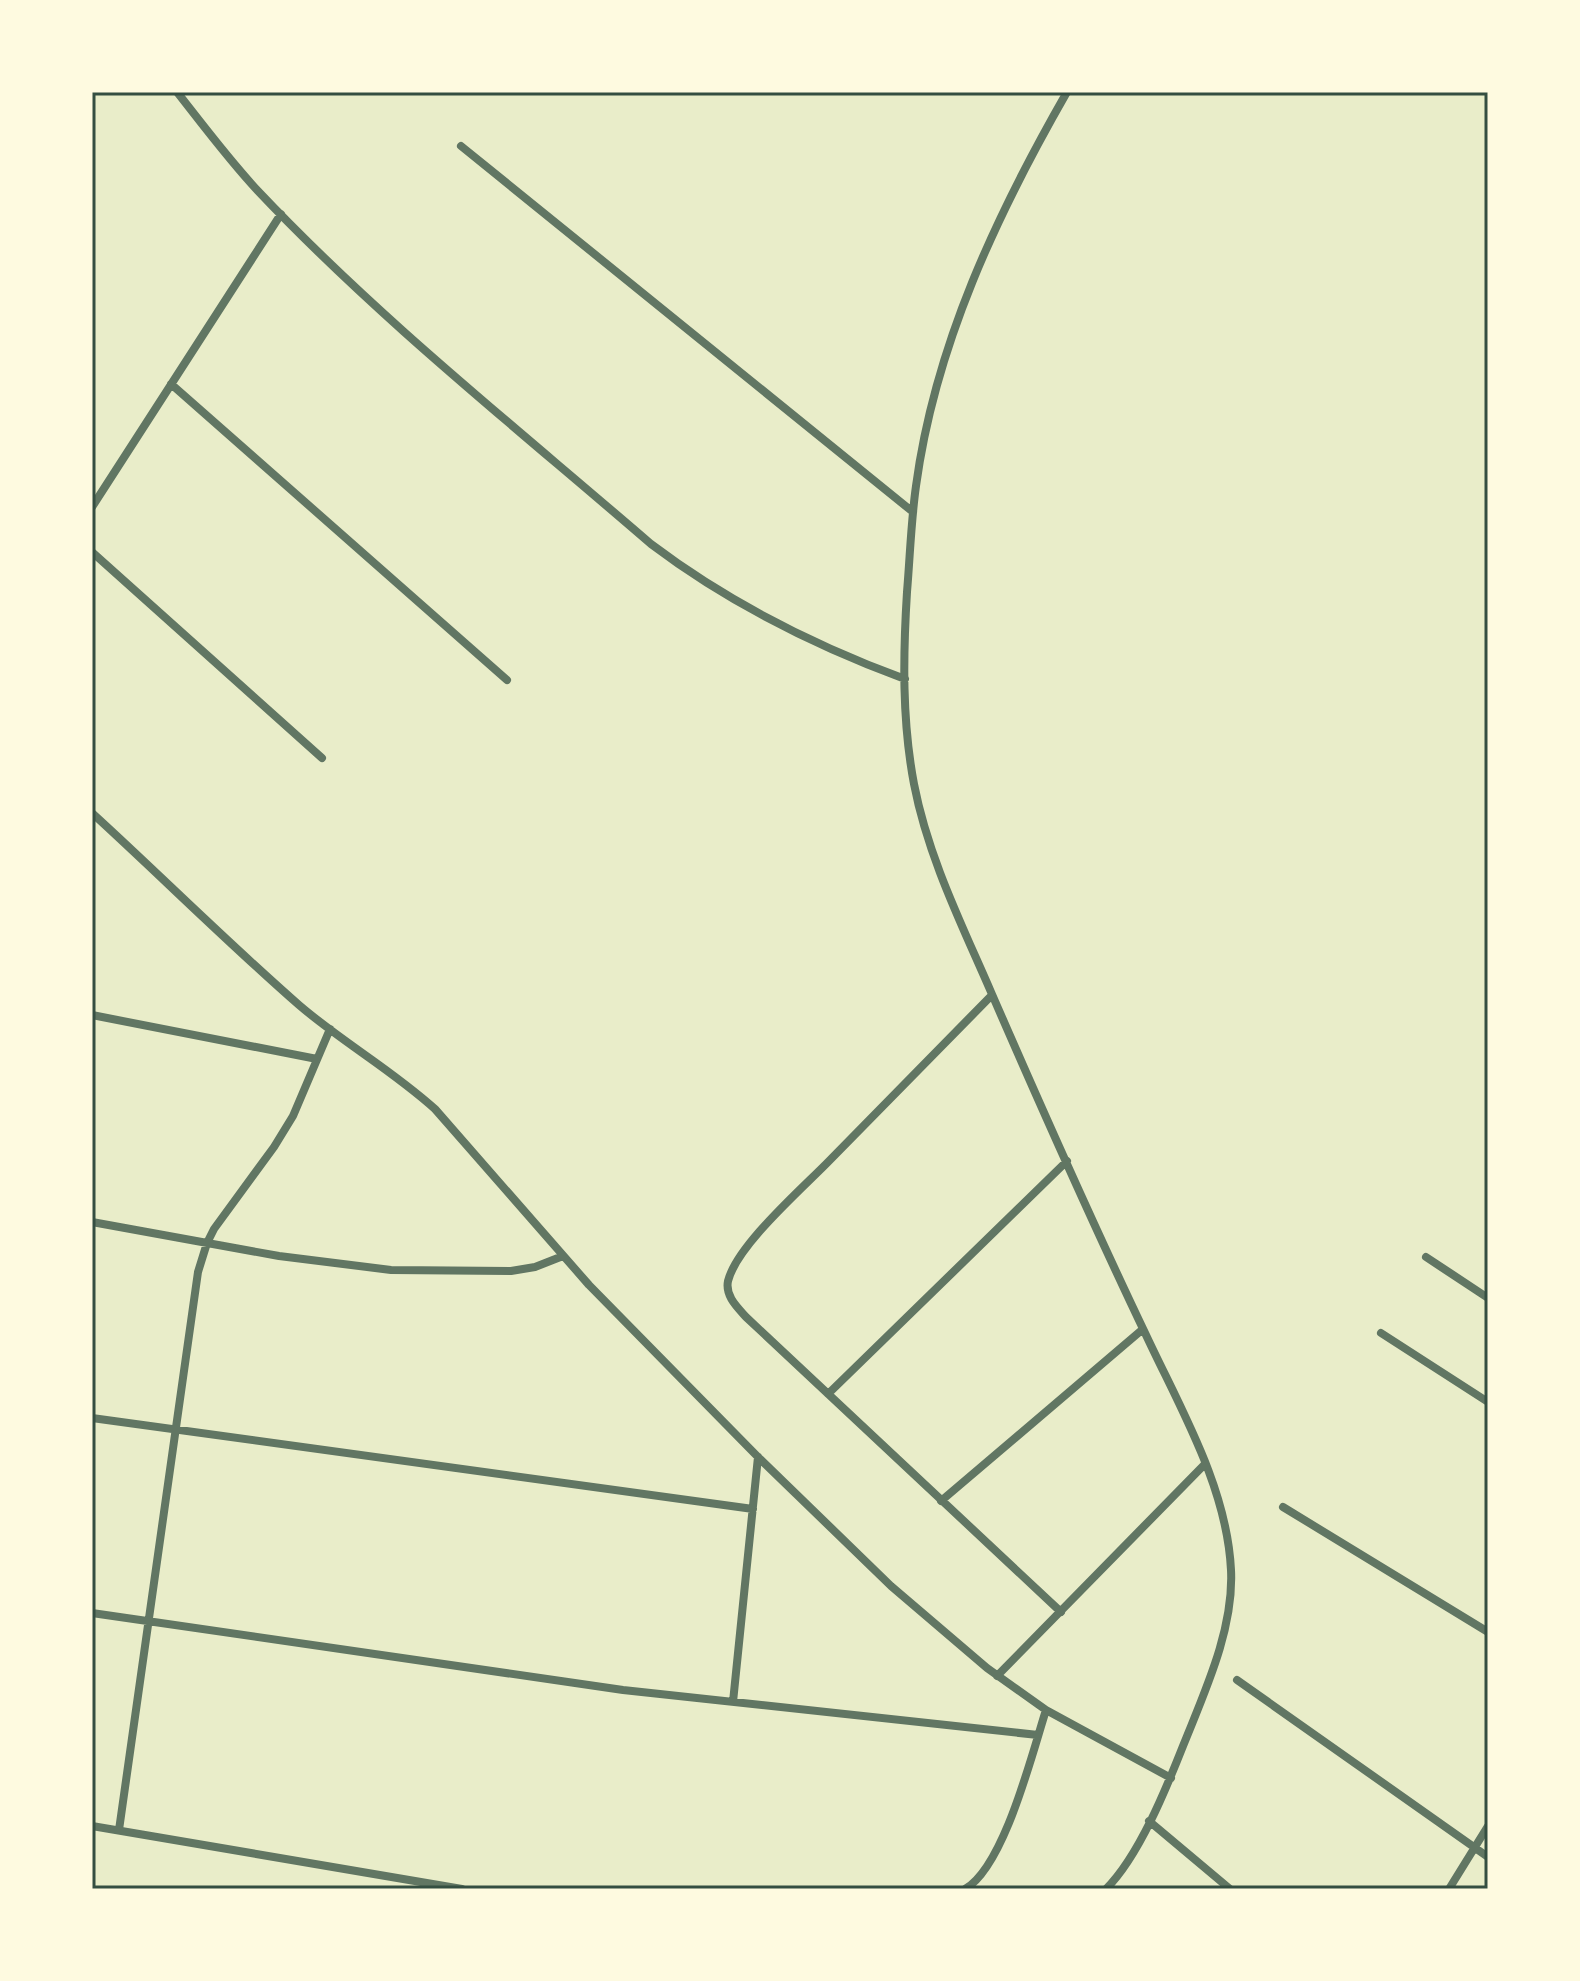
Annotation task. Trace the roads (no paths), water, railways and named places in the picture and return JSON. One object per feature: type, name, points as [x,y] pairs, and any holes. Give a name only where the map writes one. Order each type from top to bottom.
[{"type":"street","points":[[177,92],[225,154],[281,214],[415,340],[651,544],[692,575],[791,632],[847,658],[905,679]]},
{"type":"street","points":[[1067,92],[1013,191],[964,299],[946,353],[916,482],[903,652],[914,784],[928,843],[992,995],[1204,1465],[1226,1533],[1231,1569],[1230,1596],[1224,1631],[1198,1709],[1171,1778],[1130,1858],[1106,1889]]},
{"type":"street","points":[[461,146],[913,512]]},
{"type":"street","points":[[92,507],[281,214]]},
{"type":"street","points":[[171,384],[507,680]]},
{"type":"street","points":[[92,552],[322,758]]},
{"type":"street","points":[[92,813],[270,979],[330,1029],[414,1089],[435,1109],[563,1256],[758,1457],[891,1586],[997,1676],[1046,1710],[1171,1778]]},
{"type":"street","points":[[992,995],[770,1221],[736,1264],[727,1290],[734,1304],[1061,1612]]},
{"type":"street","points":[[92,1015],[317,1059]]},
{"type":"street","points":[[119,1830],[177,1430],[191,1311],[207,1243],[293,1116],[330,1029]]},
{"type":"street","points":[[828,1394],[1067,1161]]},
{"type":"street","points":[[92,1222],[338,1264],[454,1272],[511,1271],[535,1267],[563,1256]]},
{"type":"street","points":[[1426,1257],[1488,1298]]},
{"type":"street","points":[[941,1501],[1143,1329]]},
{"type":"street","points":[[1381,1333],[1488,1402]]},
{"type":"street","points":[[92,1418],[753,1509]]},
{"type":"street","points":[[733,1702],[758,1457]]},
{"type":"street","points":[[997,1676],[1204,1465]]},
{"type":"street","points":[[1283,1507],[1488,1632]]},
{"type":"street","points":[[92,1613],[623,1690],[1038,1735]]},
{"type":"street","points":[[1237,1680],[1488,1857]]},
{"type":"street","points":[[965,1889],[986,1868],[998,1847],[1046,1710]]},
{"type":"street","points":[[1149,1821],[1230,1889]]},
{"type":"street","points":[[92,1826],[462,1889]]},
{"type":"street","points":[[1449,1889],[1488,1826]]}]
